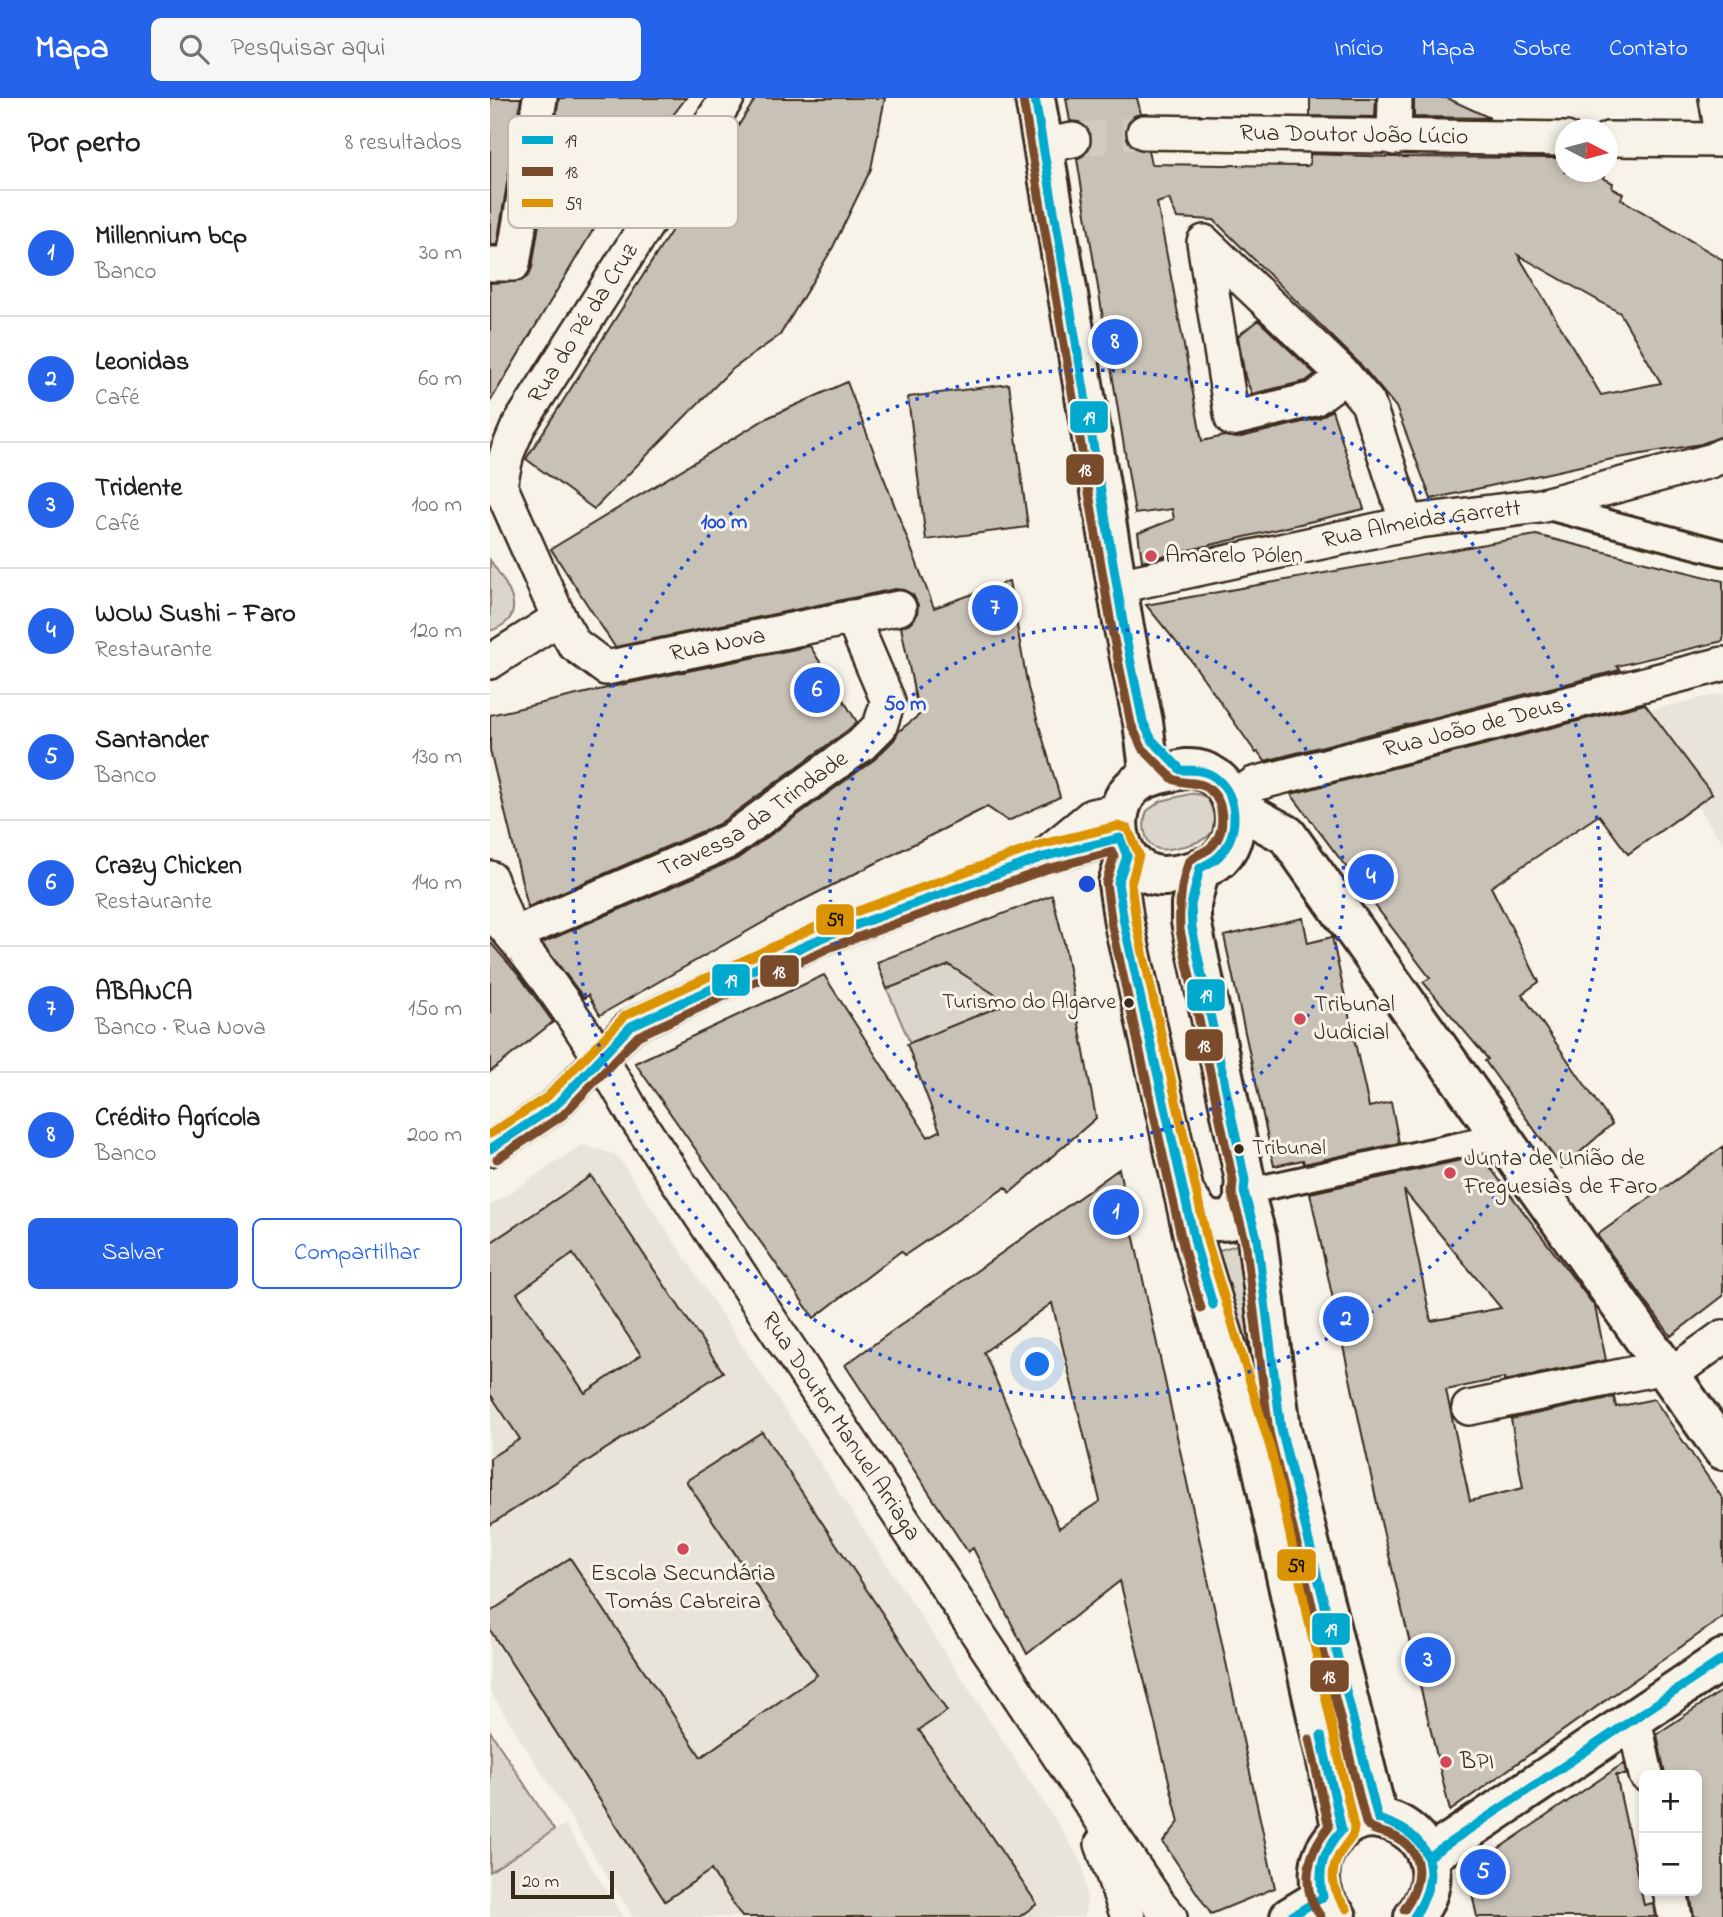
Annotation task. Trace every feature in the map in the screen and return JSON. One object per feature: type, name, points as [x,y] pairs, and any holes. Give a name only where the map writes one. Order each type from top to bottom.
[{"type":"main road","points":[[1035,98],[1059,143],[1118,586],[1143,722],[1166,774]]},
{"type":"main road","points":[[1342,1830],[1260,1457],[1196,1247],[1120,902],[1122,801],[1134,786],[1166,774],[1197,769],[1213,776],[1226,789],[1244,795],[1287,835],[1723,1450]]},
{"type":"main road","points":[[1122,835],[1136,867],[1150,874],[1166,876],[1200,868],[1215,862],[1229,846],[1244,795]]},
{"type":"main road","points":[[1184,1193],[1203,1218],[1216,1223],[1235,1219],[1244,1203],[1245,1180],[1191,921],[1191,905],[1200,868]]},
{"type":"main road","points":[[1244,1192],[1257,1238],[1281,1429],[1378,1819]]},
{"type":"main road","points":[[1428,1857],[1723,1658]]},
{"type":"main road","points":[[1290,1917],[1329,1907],[1319,1879],[1321,1860],[1329,1844],[1342,1830],[1359,1822],[1378,1819],[1406,1828],[1417,1838],[1428,1857],[1432,1873],[1430,1890],[1423,1906],[1414,1917]]},
{"type":"street","points":[[536,116],[540,98]]},
{"type":"street","name":"Rua do Pé da Cruz","points":[[716,116],[727,98]]},
{"type":"street","points":[[1394,138],[1395,98]]},
{"type":"street","points":[[1618,139],[1723,140],[1716,98]]},
{"type":"street","name":"Rua Doutor João Lúcio","points":[[1144,132],[1555,139]]},
{"type":"street","points":[[502,264],[510,228]]},
{"type":"street","name":"Rua do Pé da Cruz","points":[[494,480],[500,484],[518,428],[645,228]]},
{"type":"street","points":[[1346,376],[1314,400],[1232,419],[1204,242],[1346,376],[1368,403],[1407,523]]},
{"type":"street","name":"Rua Almeida Garrett","points":[[1118,586],[1407,523],[1541,506],[1710,461],[1723,454]]},
{"type":"street","name":"Rua Nova","points":[[494,480],[574,644],[606,668],[899,608]]},
{"type":"street","points":[[1541,506],[1723,552]]},
{"type":"street","name":"Travessa da Trindade","points":[[512,935],[729,841],[861,745],[880,726],[888,701],[852,617]]},
{"type":"street","points":[[503,653],[559,618]]},
{"type":"street","name":"Rua João de Deus","points":[[1244,795],[1723,664]]},
{"type":"street","points":[[490,1149],[555,1105],[631,1026],[826,936],[1043,857],[1092,816],[1122,835]]},
{"type":"street","points":[[490,878],[512,935]]},
{"type":"street","points":[[490,910],[512,935]]},
{"type":"street","name":"Rua Doutor Manuel Arriaga","points":[[512,935],[602,1058],[644,1130],[1164,1912]]},
{"type":"street","points":[[1244,1192],[1501,1136]]},
{"type":"street","points":[[1469,1408],[1667,1371],[1723,1337]]},
{"type":"street","points":[[1634,1718],[1645,1770]]},
{"type":"street","name":"Rua Doutor Manuel Arriaga","points":[[1083,1793],[1128,1917]]},
{"type":"street","name":"Rua Doutor Manuel Arriaga","points":[[1113,1873],[1119,1917]]},
{"type":"street","points":[[1671,1896],[1675,1917]]},
{"type":"shaded area","points":[[490,560],[508,589],[513,609],[503,625],[490,631]]},
{"type":"shaded area","points":[[1723,693],[1723,843],[1696,805],[1712,794],[1650,710]]},
{"type":"shaded area","points":[[1190,794],[1200,795],[1213,805],[1217,821],[1212,833],[1193,844],[1165,850],[1149,843],[1144,821],[1147,811],[1161,801]]},
{"type":"shaded area","points":[[949,965],[969,978],[1069,978],[910,1043],[887,989]]},
{"type":"shaded area","name":"Escola Secundária Tomás Cabreira","points":[[582,1145],[617,1155],[1063,1832],[1083,1865],[1087,1901],[1084,1917],[633,1917],[490,1691],[490,1206]]},
{"type":"shaded area","points":[[1243,1243],[1268,1426],[1210,1253]]},
{"type":"shaded area","points":[[490,1731],[554,1830],[490,1872]]},
{"type":"shaded area","points":[[565,1824],[623,1917],[490,1917],[490,1874]]},
{"type":"building","points":[[490,98],[521,98],[518,116],[508,116],[508,178],[497,245],[490,245]]},
{"type":"building","points":[[559,98],[686,98],[672,116],[556,116]]},
{"type":"building","points":[[756,98],[885,98],[871,169],[832,249],[780,335],[730,371],[594,509],[526,459],[673,228],[738,228],[738,126]]},
{"type":"building","points":[[1066,98],[1137,98],[1141,114],[1128,122],[1125,132],[1127,141],[1134,148],[1148,151],[1151,164],[1307,166],[1310,164],[1310,154],[1555,158],[1555,182],[1611,182],[1612,188],[1623,194],[1621,199],[1723,260],[1723,436],[1701,444],[1612,459],[1431,499],[1396,407],[1360,364],[1214,220],[1177,218],[1169,199],[1157,203],[1202,441],[1224,436],[1237,438],[1319,418],[1332,410],[1364,509],[1142,561],[1138,533],[1174,519],[1172,509],[1135,514],[1077,159],[1086,154],[1092,137],[1087,127],[1070,121]],"holes":[[[1518,255],[1620,313],[1661,383],[1601,395]]]},
{"type":"building","points":[[1310,98],[1376,98],[1375,117],[1310,116]]},
{"type":"building","points":[[1414,98],[1447,98],[1490,118],[1414,117]]},
{"type":"building","points":[[538,228],[594,228],[490,402],[490,283],[521,281],[528,276],[532,268]]},
{"type":"building","points":[[1258,320],[1315,374],[1306,381],[1252,394],[1245,377],[1238,336]]},
{"type":"building","points":[[847,382],[934,608],[1009,581],[1028,688],[1060,797],[1008,821],[987,807],[801,901],[600,1015],[588,995],[584,998],[542,943],[737,859],[875,759],[899,731],[919,715],[901,627],[912,622],[917,615],[918,605],[913,595],[895,589],[615,647],[551,549],[767,418]]},
{"type":"building","points":[[1009,384],[1028,527],[926,540],[908,397]]},
{"type":"building","points":[[1536,535],[1723,581],[1723,641],[1617,666],[1620,670],[1265,761],[1256,753],[1190,659],[1146,605]]},
{"type":"building","points":[[810,646],[857,722],[719,824],[528,907],[490,750],[490,715]]},
{"type":"building","points":[[1645,704],[1712,794],[1628,854],[1599,815],[1491,887],[1539,982],[1522,994],[1612,1124],[1562,1168],[1485,1061],[1488,1059],[1423,982],[1430,978],[1291,794]]},
{"type":"building","points":[[1052,895],[1064,942],[1096,1118],[1010,1193],[1006,1187],[905,1255],[901,1251],[814,1318],[635,1063],[824,975],[928,1137],[940,1131],[907,1044],[1008,1003],[949,965],[887,989],[877,962]]},
{"type":"building","points":[[1303,918],[1308,943],[1332,937],[1369,1107],[1391,1102],[1399,1143],[1304,1164],[1303,1160],[1274,1166],[1224,936]]},
{"type":"building","points":[[490,942],[553,1022],[490,1072]]},
{"type":"building","points":[[1723,1147],[1723,1296],[1671,1336],[1597,1235]]},
{"type":"building","points":[[1466,1159],[1489,1166],[1595,1307],[1606,1360],[1446,1390],[1470,1501],[1523,1488],[1511,1419],[1614,1397],[1616,1407],[1654,1399],[1723,1499],[1723,1617],[1450,1811],[1381,1522],[1310,1193]],"holes":[[[1404,1190],[1501,1308],[1431,1321]]]},
{"type":"building","points":[[1119,1169],[1275,1888],[1211,1914],[1163,1842],[1179,1822],[1120,1581],[1027,1654],[973,1548],[968,1552],[845,1365]],"holes":[[[1052,1303],[1100,1501],[1059,1528],[984,1352]]]},
{"type":"building","points":[[591,1176],[723,1372],[490,1525],[490,1458],[520,1439],[490,1394],[490,1243]],"holes":[[[573,1254],[641,1355],[585,1393],[517,1293]]]},
{"type":"building","name":"Escola Secundária Tomás Cabreira","points":[[762,1432],[947,1711],[919,1730],[1037,1904],[1019,1917],[742,1917],[711,1870],[665,1901],[490,1630],[490,1612],[570,1558],[701,1757],[817,1675],[686,1481]]},
{"type":"building","points":[[1723,1690],[1723,1917],[1694,1917],[1690,1896],[1702,1896],[1702,1770],[1664,1770],[1657,1734]]},
{"type":"building","points":[[1624,1763],[1626,1775],[1616,1775],[1639,1882],[1639,1896],[1642,1896],[1644,1905],[1653,1903],[1655,1917],[1477,1917],[1467,1870]]},
{"type":"tunnel","points":[[1073,140],[1144,132]]},
{"type":"transit line","name":"19","points":[[1035,98],[1124,628],[1143,722],[1152,740],[1181,770],[1205,772],[1217,779],[1225,787],[1233,807],[1233,829],[1225,849],[1200,868],[1191,905],[1192,928],[1245,1180],[1244,1192],[1257,1238],[1281,1429],[1378,1819],[1410,1834],[1421,1844],[1427,1856],[1430,1870],[1428,1884],[1414,1917]]},
{"type":"transit line","name":"18","points":[[1023,100],[1112,630],[1131,724],[1142,748],[1173,779],[1205,786],[1215,795],[1221,810],[1221,827],[1215,842],[1188,864],[1183,880],[1180,930],[1233,1181],[1232,1194],[1245,1240],[1269,1432],[1366,1823],[1374,1830],[1403,1841],[1416,1858],[1418,1868],[1415,1889],[1404,1910]]},
{"type":"transit line","name":"59","points":[[490,1134],[547,1097],[626,1015],[822,924],[1039,845],[1118,826],[1128,829],[1139,855],[1131,884],[1136,921],[1208,1244],[1272,1454],[1354,1827],[1333,1871],[1334,1886],[1347,1909]]},
{"type":"transit line","name":"19","points":[[490,1149],[555,1106],[631,1026],[826,936],[1043,857],[1120,838],[1127,856],[1118,883],[1124,923],[1196,1247],[1213,1305]]},
{"type":"transit line","name":"18","points":[[497,1159],[563,1115],[638,1036],[831,947],[1047,869],[1112,852],[1114,856],[1106,883],[1112,926],[1184,1250],[1201,1308]]},
{"type":"transit line","name":"19","points":[[1428,1857],[1723,1659]]},
{"type":"transit line","name":"19","points":[[1290,1917],[1323,1897],[1323,1861],[1330,1845],[1342,1830],[1321,1736]]},
{"type":"transit line","name":"18","points":[[1309,1739],[1329,1827],[1315,1848],[1308,1871],[1310,1894],[1321,1917]]},
{"type":"place","name":"Crédito Agrícola","points":[[1115,342]]},
{"type":"place","name":"Amarelo Pólen","points":[[1151,556]]},
{"type":"place","name":"ABANCA","points":[[995,608]]},
{"type":"place","name":"Crazy Chicken","points":[[817,690]]},
{"type":"place","name":"WOW Sushi - Faro","points":[[1371,877]]},
{"type":"place","name":"Turismo do Algarve","points":[[1129,1003]]},
{"type":"place","name":"Tribunal Judicial","points":[[1300,1019]]},
{"type":"place","name":"Tribunal","points":[[1239,1149]]},
{"type":"place","name":"Junta de União de Freguesias de Faro","points":[[1450,1173]]},
{"type":"place","name":"Millennium bcp","points":[[1116,1212]]},
{"type":"place","name":"Leonidas","points":[[1346,1319]]},
{"type":"place","name":"Escola Secundária Tomás Cabreira","points":[[683,1549]]},
{"type":"place","name":"Tridente","points":[[1428,1660]]},
{"type":"place","name":"BPI","points":[[1446,1762]]},
{"type":"place","name":"Santander","points":[[1483,1872]]}]
